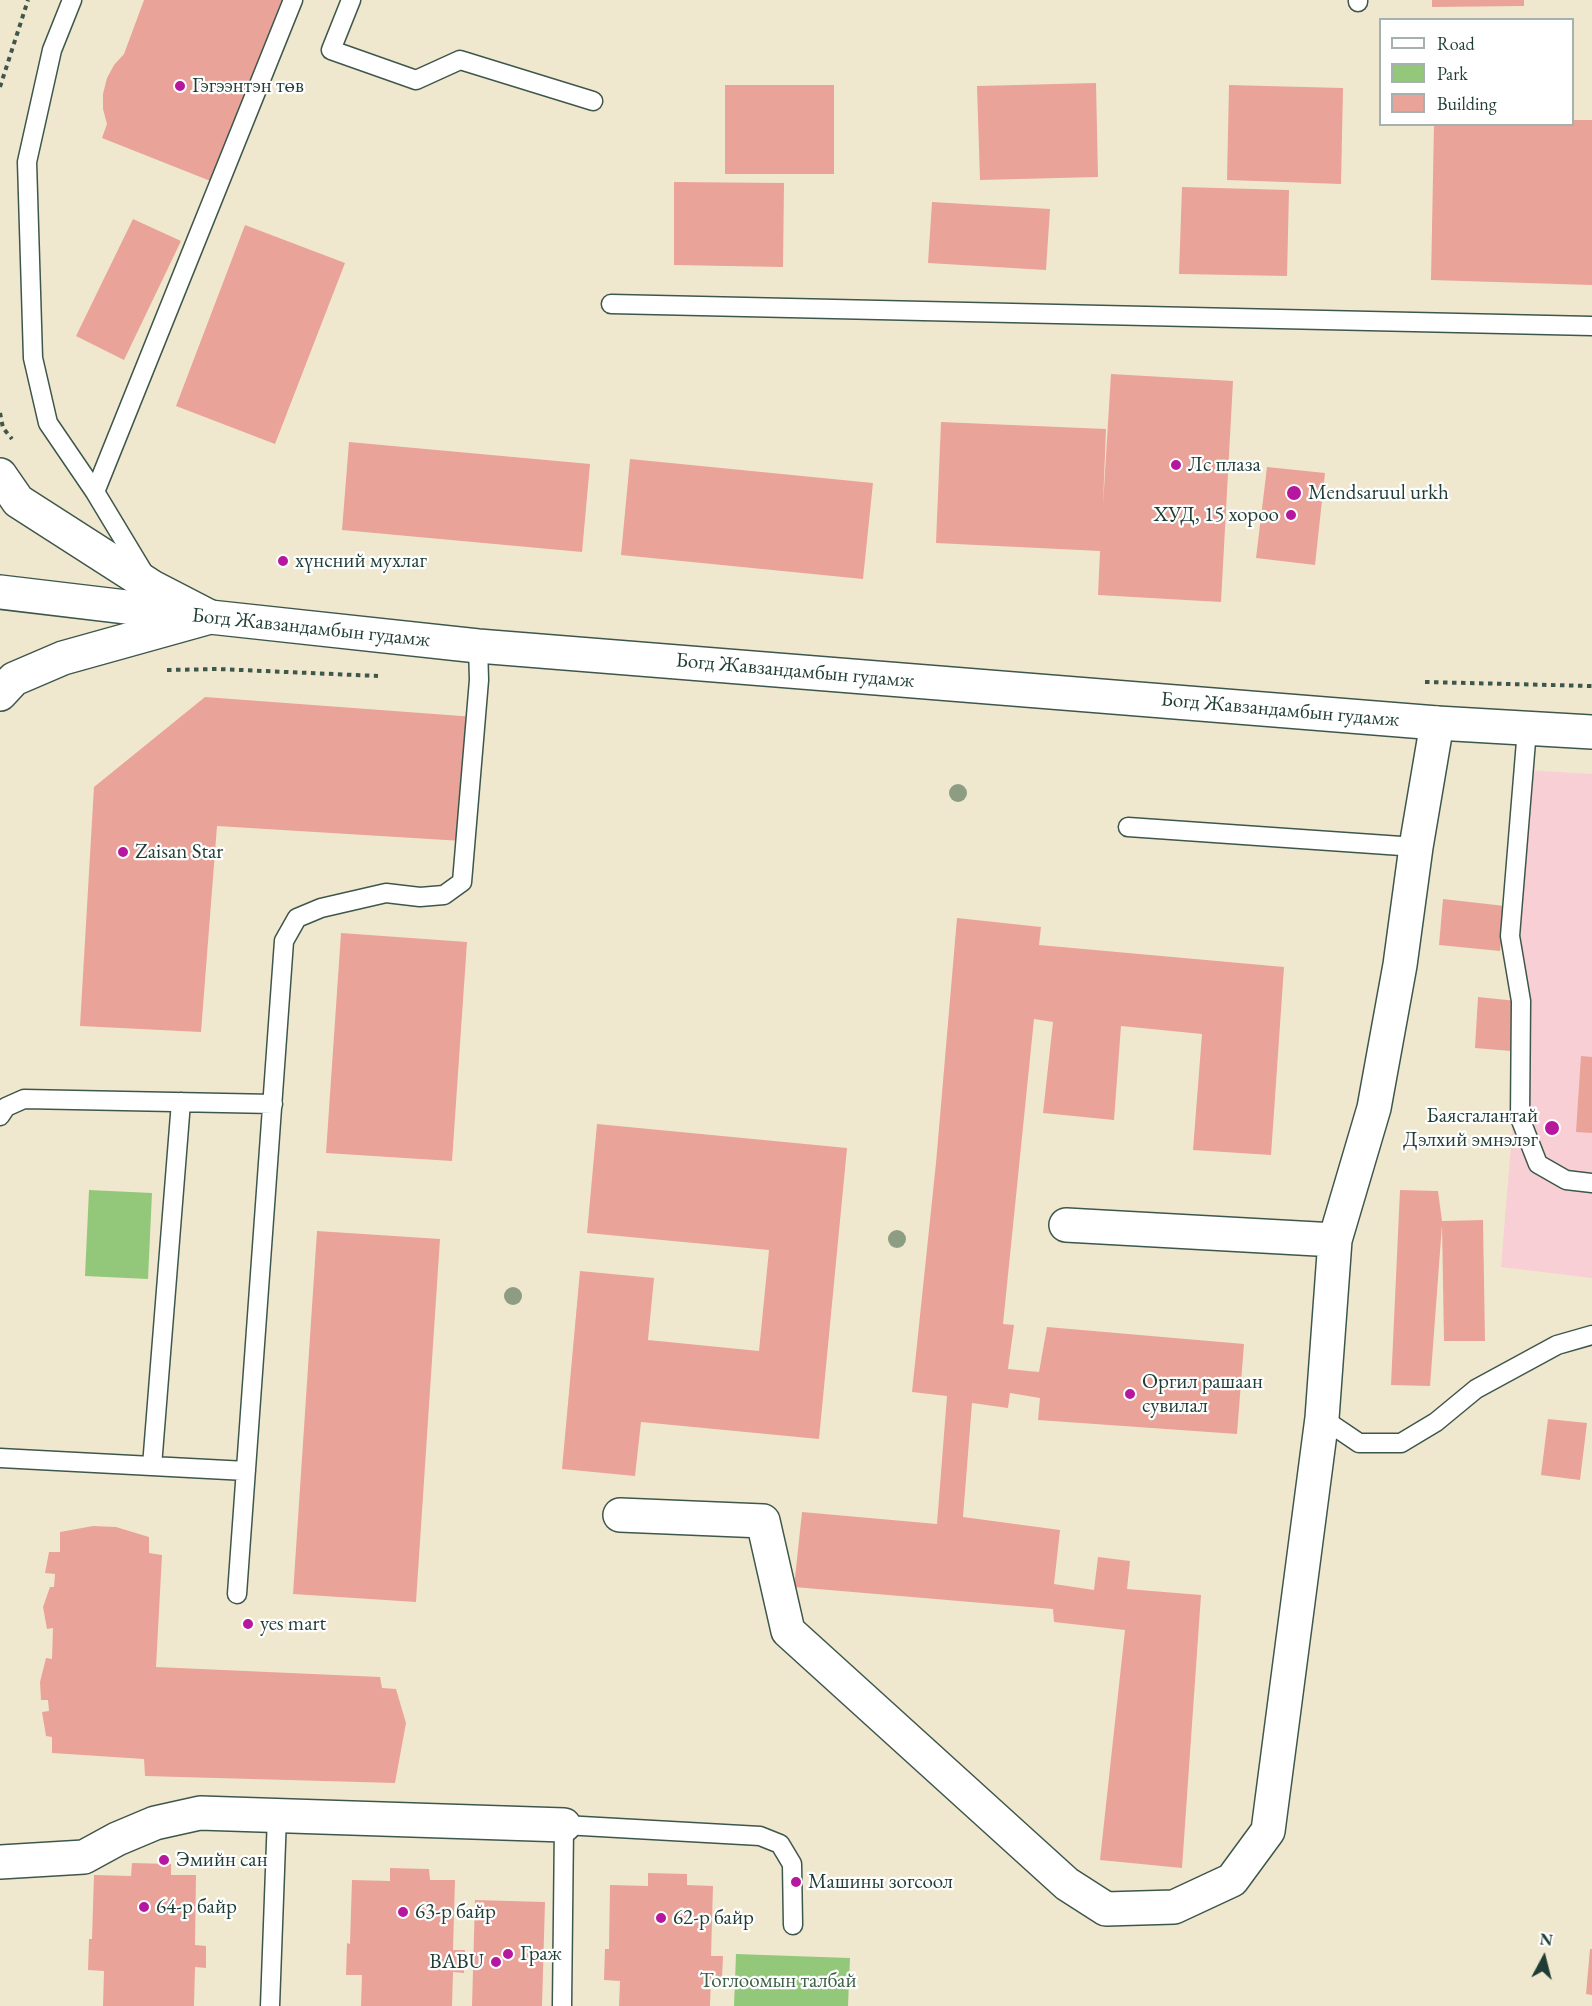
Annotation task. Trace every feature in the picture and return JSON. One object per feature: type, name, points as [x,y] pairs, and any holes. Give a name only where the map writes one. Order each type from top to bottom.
[{"type":"street","points":[[0,474],[18,501],[152,587],[210,617]]},
{"type":"street","name":"Богд Жавзандамбын гудамж","points":[[0,592],[478,646],[1437,723],[1592,732]]},
{"type":"street","points":[[0,694],[14,679],[63,658],[210,617]]},
{"type":"street","points":[[620,1515],[763,1521],[788,1631],[1067,1884],[1106,1909],[1174,1907],[1232,1880],[1268,1831],[1322,1418],[1335,1240],[1374,1108],[1400,965],[1416,847],[1437,723]]},
{"type":"street","points":[[1066,1225],[1335,1240]]},
{"type":"street","points":[[0,1862],[84,1857],[154,1823],[200,1814],[564,1825]]},
{"type":"lane","points":[[72,0],[52,50],[27,162],[33,358],[48,423],[95,492],[152,587]]},
{"type":"lane","points":[[95,492],[293,0]]},
{"type":"lane","points":[[351,0],[331,50],[416,80],[460,60],[593,101]]},
{"type":"lane","points":[[611,304],[1592,326]]},
{"type":"lane","points":[[237,1594],[284,941],[297,918],[321,908],[386,893],[420,897],[444,895],[462,882],[479,681],[478,646]]},
{"type":"lane","points":[[1527,729],[1510,936],[1521,1001],[1520,1118],[1538,1164],[1566,1180],[1592,1183]]},
{"type":"lane","points":[[1128,827],[1416,847]]},
{"type":"lane","points":[[0,1116],[6,1107],[24,1099],[273,1104]]},
{"type":"lane","points":[[152,1466],[180,1102]]},
{"type":"lane","points":[[1322,1418],[1359,1443],[1401,1443],[1436,1422],[1476,1389],[1557,1344],[1592,1335]]},
{"type":"lane","points":[[0,1458],[246,1471]]},
{"type":"lane","points":[[270,2006],[278,1816]]},
{"type":"lane","points":[[562,2006],[564,1825],[760,1836],[780,1844],[792,1864],[793,1925]]},
{"type":"path","points":[[0,87],[28,0]]},
{"type":"path","points":[[0,413],[3,428],[17,446]]},
{"type":"path","points":[[1420,682],[1592,686]]},
{"type":"shaded area","name":"Баясгалантай Дэлхий эмнэлэг","points":[[1527,770],[1592,774],[1592,1278],[1501,1267],[1524,989],[1511,981]]},
{"type":"green space","points":[[89,1190],[152,1193],[148,1279],[85,1276]]},
{"type":"green space","name":"Тоглоомын талбай","points":[[736,1954],[850,1958],[848,2006],[734,2006]]},
{"type":"building","name":"Гэгээнтэн төв","points":[[144,0],[287,0],[218,184],[102,138],[107,124],[103,109],[103,94],[107,78],[114,65],[124,54]]},
{"type":"building","points":[[1432,0],[1524,0],[1524,6],[1432,7]]},
{"type":"building","points":[[1096,83],[1098,177],[980,180],[977,86]]},
{"type":"building","points":[[725,85],[834,85],[834,174],[725,174]]},
{"type":"building","points":[[1229,85],[1343,88],[1341,184],[1227,180]]},
{"type":"building","points":[[1574,120],[1592,120],[1592,285],[1431,280],[1434,126],[1574,126]]},
{"type":"building","points":[[674,182],[784,183],[783,267],[674,265]]},
{"type":"building","points":[[1182,187],[1289,190],[1287,276],[1179,274]]},
{"type":"building","points":[[932,202],[1050,209],[1046,270],[928,263]]},
{"type":"building","points":[[133,219],[181,241],[124,360],[76,336]]},
{"type":"building","points":[[245,225],[345,263],[275,444],[176,406]]},
{"type":"building","points":[[1111,374],[1233,381],[1221,602],[1098,595],[1100,551],[936,543],[941,422],[1106,429],[1103,505]]},
{"type":"building","points":[[349,442],[590,464],[582,552],[342,530]]},
{"type":"building","points":[[630,459],[873,483],[863,579],[621,555]]},
{"type":"building","name":"ХУД, 15 хороо","points":[[1267,467],[1325,473],[1315,565],[1256,558]]},
{"type":"building","points":[[205,697],[475,717],[462,841],[217,826],[201,1032],[80,1026],[94,787]]},
{"type":"building","points":[[1443,899],[1505,906],[1500,951],[1439,945]]},
{"type":"building","name":"Оргил рашаан сувилал","points":[[957,918],[1041,927],[1039,945],[1284,967],[1271,1155],[1193,1150],[1202,1034],[1121,1026],[1114,1120],[1043,1113],[1053,1022],[1034,1019],[1003,1324],[1014,1325],[1008,1369],[1039,1372],[1047,1327],[1244,1344],[1237,1434],[1038,1420],[1040,1398],[1010,1393],[1008,1408],[972,1403],[963,1517],[1060,1530],[1054,1584],[1094,1590],[1098,1557],[1130,1561],[1127,1589],[1201,1595],[1182,1868],[1100,1860],[1125,1630],[1054,1622],[1053,1609],[794,1587],[802,1512],[937,1524],[947,1396],[912,1392],[936,1163]]},
{"type":"building","points":[[341,933],[467,942],[452,1161],[326,1153]]},
{"type":"building","points":[[1478,997],[1517,1001],[1511,1051],[1475,1048]]},
{"type":"building","name":"Баясгалантай Дэлхий эмнэлэг","points":[[1581,1056],[1592,1057],[1592,1133],[1576,1132]]},
{"type":"building","points":[[597,1124],[847,1148],[819,1439],[641,1422],[635,1476],[562,1469],[580,1271],[654,1278],[648,1340],[759,1351],[769,1250],[587,1233]]},
{"type":"building","points":[[1400,1190],[1438,1191],[1442,1221],[1483,1220],[1485,1341],[1444,1341],[1442,1225],[1430,1386],[1391,1385]]},
{"type":"building","points":[[317,1231],[440,1239],[416,1602],[293,1594]]},
{"type":"building","points":[[1548,1419],[1587,1423],[1580,1480],[1541,1475]]},
{"type":"building","points":[[93,1526],[116,1527],[149,1537],[149,1553],[162,1555],[156,1667],[380,1677],[382,1688],[396,1689],[406,1723],[395,1783],[145,1776],[144,1759],[52,1753],[52,1737],[46,1736],[42,1712],[49,1711],[48,1700],[41,1700],[40,1682],[46,1658],[52,1659],[53,1628],[47,1629],[43,1607],[50,1587],[54,1587],[55,1574],[45,1573],[49,1552],[60,1552],[60,1532]]},
{"type":"building","name":"64-р байр","points":[[132,1863],[171,1864],[171,1875],[196,1875],[195,1945],[206,1946],[206,1968],[195,1967],[194,2006],[103,2006],[104,1971],[88,1970],[89,1939],[92,1939],[94,1875],[131,1876]]},
{"type":"building","name":"63-р байр","points":[[390,1868],[429,1869],[430,1880],[455,1880],[453,1950],[465,1950],[464,1973],[453,1972],[452,2006],[361,2006],[362,1975],[346,1975],[347,1943],[350,1944],[352,1880],[390,1881]]},
{"type":"building","name":"62-р байр","points":[[648,1873],[687,1874],[687,1885],[713,1886],[711,1956],[723,1956],[722,1978],[711,1978],[710,2006],[619,2006],[620,1981],[604,1980],[605,1949],[609,1949],[610,1885],[648,1886]]},
{"type":"building","name":"Граж","points":[[475,1900],[545,1902],[542,2006],[472,2006]]},
{"type":"building","points":[[1590,1949],[1592,1949],[1592,1995],[1586,1994]]},
{"type":"place","name":"Гэгээнтэн төв","points":[[180,86]]},
{"type":"place","name":"Лс плаза","points":[[1176,465]]},
{"type":"place","name":"Mendsaruul urkh","points":[[1294,493]]},
{"type":"place","name":"ХУД, 15 хороо","points":[[1291,515]]},
{"type":"place","name":"хүнсний мухлаг","points":[[283,561]]},
{"type":"place","name":"Zaisan Star","points":[[123,852]]},
{"type":"place","name":"Баясгалантай Дэлхий эмнэлэг","points":[[1552,1128]]},
{"type":"place","name":"Оргил рашаан сувилал","points":[[1130,1394]]},
{"type":"place","name":"yes mart","points":[[248,1624]]},
{"type":"place","name":"Эмийн сан","points":[[164,1860]]},
{"type":"place","name":"Машины зогсоол","points":[[796,1882]]},
{"type":"place","name":"64-р байр","points":[[144,1907]]},
{"type":"place","name":"63-р байр","points":[[403,1912]]},
{"type":"place","name":"62-р байр","points":[[661,1918]]},
{"type":"place","name":"Граж","points":[[508,1954]]},
{"type":"place","name":"BABU","points":[[496,1962]]}]
